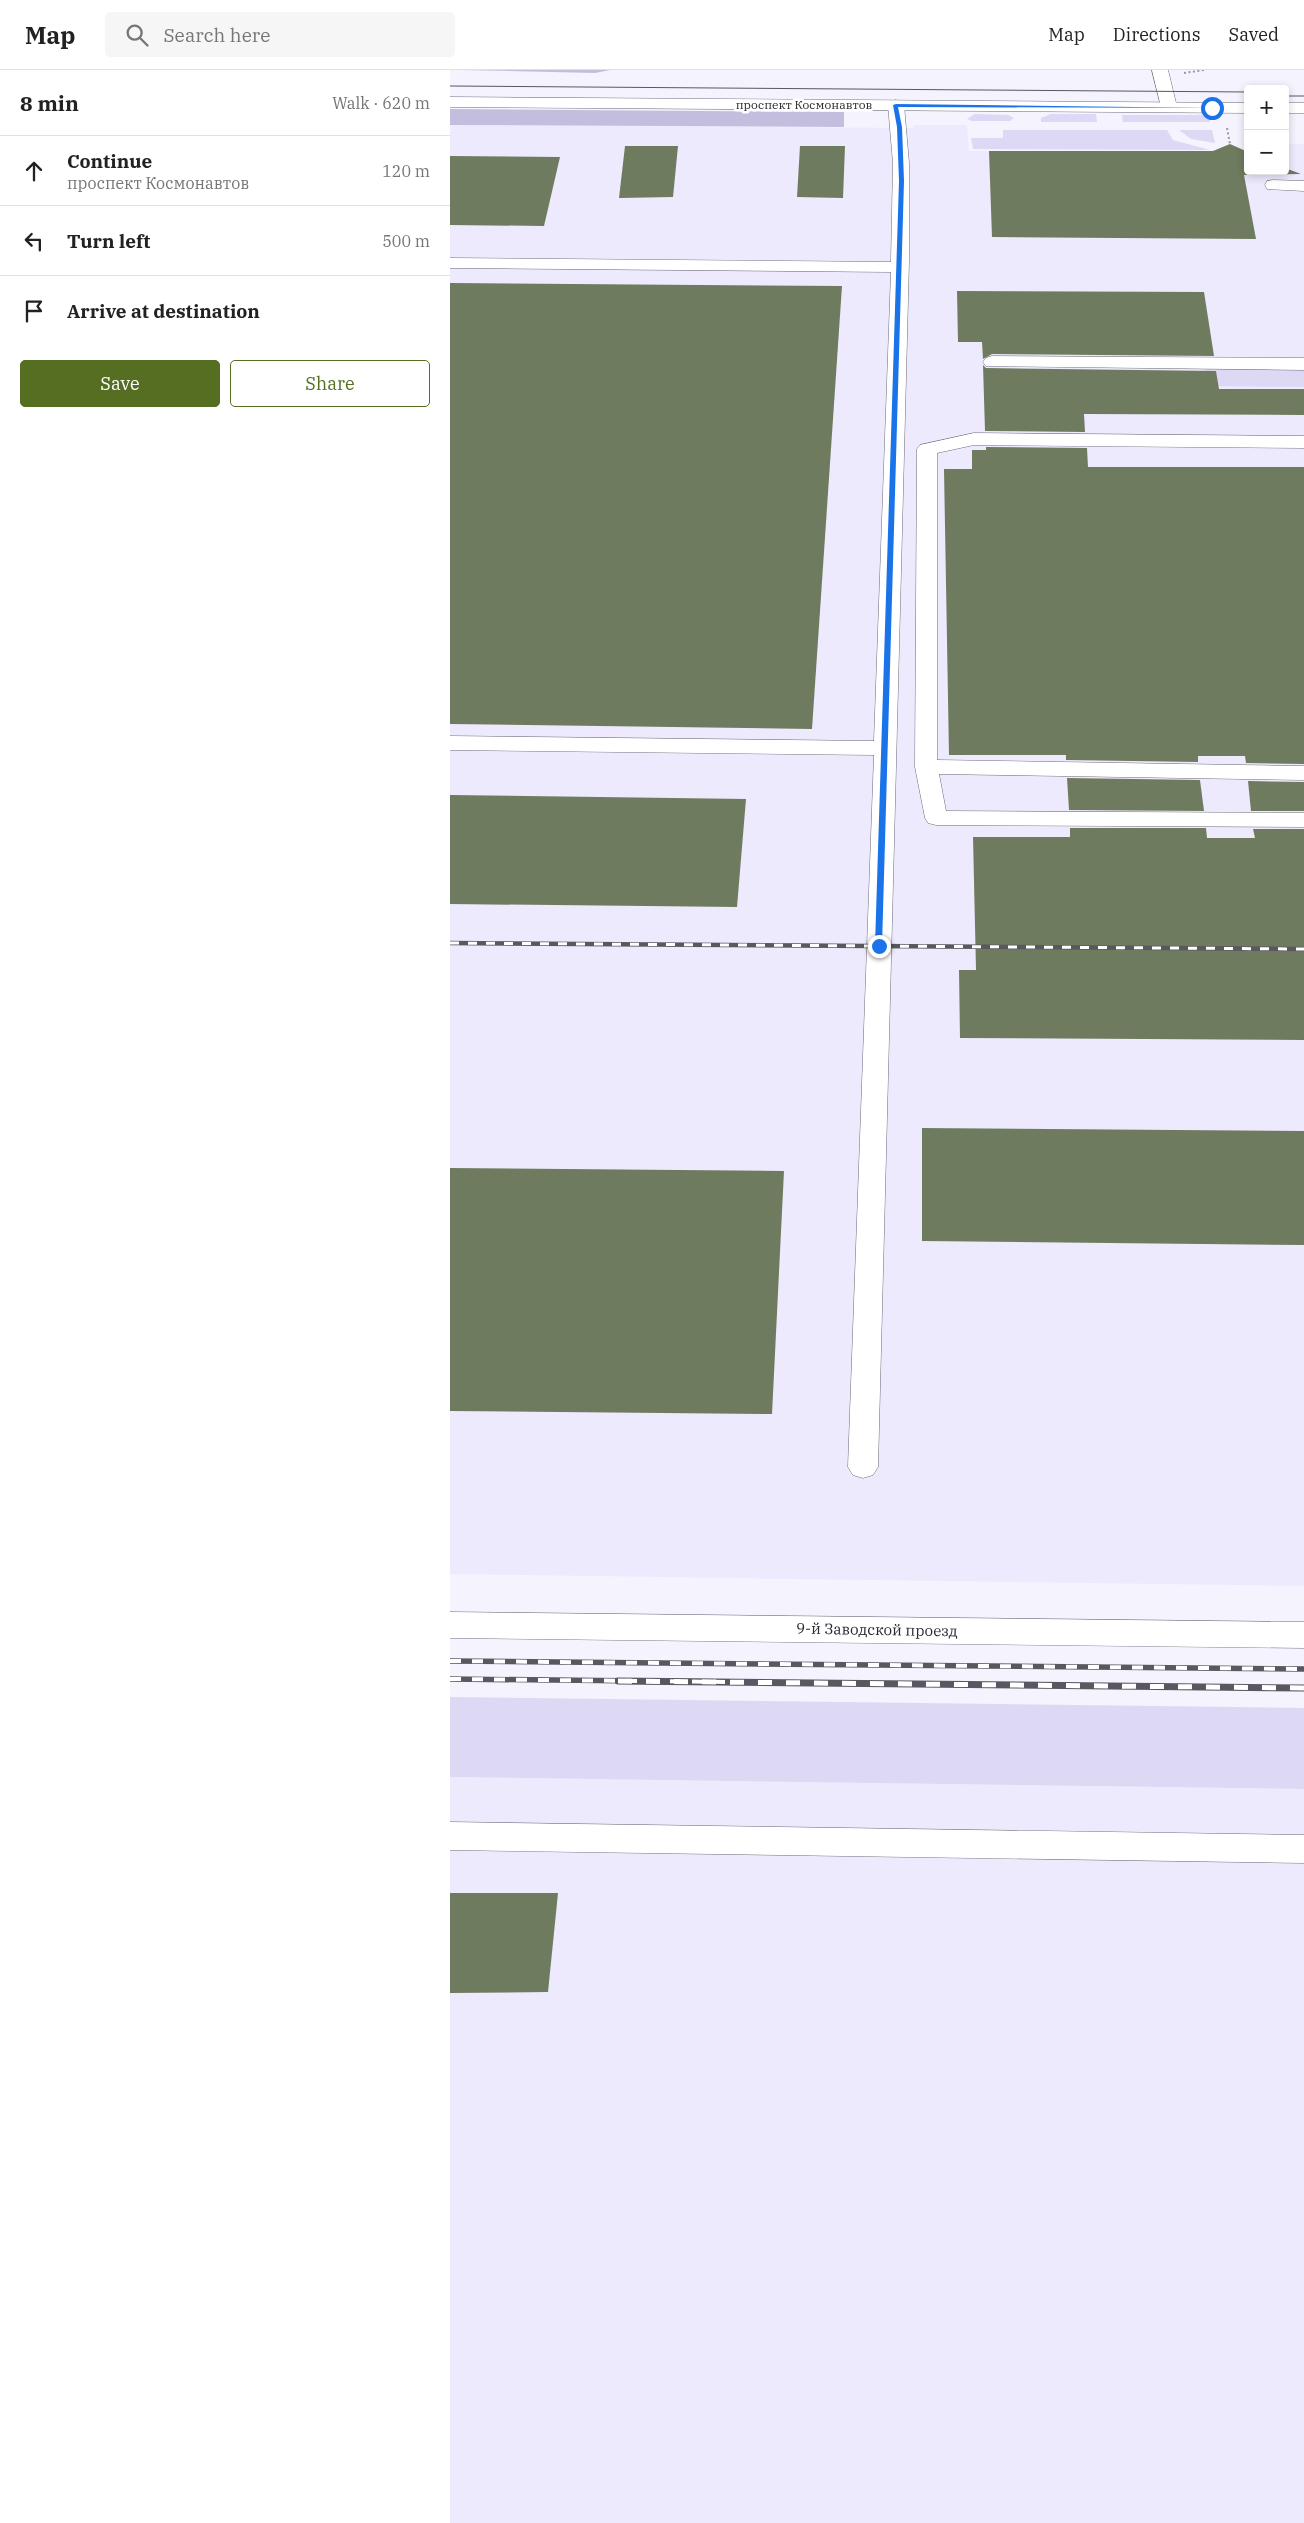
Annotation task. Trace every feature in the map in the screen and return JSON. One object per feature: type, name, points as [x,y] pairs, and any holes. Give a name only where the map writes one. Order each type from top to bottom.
[{"type":"main road","points":[[1160,70],[1168,107]]},
{"type":"main road","name":"проспект Космонавтов","points":[[450,102],[1244,108]]},
{"type":"main road","points":[[863,1466],[899,268],[901,181],[899,127],[896,105]]},
{"type":"main road","points":[[1289,108],[1304,108]]},
{"type":"main road","points":[[1273,185],[1304,186]]},
{"type":"main road","points":[[450,263],[899,268]]},
{"type":"main road","points":[[992,362],[1304,364]]},
{"type":"main road","points":[[1304,442],[974,439],[927,449],[926,767],[936,818],[1304,820]]},
{"type":"main road","points":[[450,743],[885,748]]},
{"type":"main road","points":[[926,767],[1304,773]]},
{"type":"main road","name":"9-й Заводской проезд","points":[[450,1625],[1304,1636]]},
{"type":"main road","points":[[450,1836],[1304,1849]]},
{"type":"shaded area","points":[[461,70],[610,70],[595,73]]},
{"type":"shaded area","points":[[450,109],[844,112],[844,127],[450,125]]},
{"type":"shaded area","points":[[975,114],[1008,115],[1014,118],[1010,121],[972,121],[967,119]]},
{"type":"shaded area","points":[[1051,114],[1096,114],[1097,122],[1041,122],[1041,118]]},
{"type":"shaded area","points":[[1122,115],[1209,115],[1210,122],[1123,122]]},
{"type":"shaded area","points":[[450,125],[913,128],[914,125],[967,125],[969,151],[1213,151],[1244,169],[1244,175],[1289,175],[1289,144],[1304,144],[1304,1586],[450,1574]]},
{"type":"shaded area","points":[[1003,130],[1167,130],[1173,140],[1210,150],[973,149],[971,138],[1003,138]]},
{"type":"shaded area","points":[[1179,130],[1212,130],[1215,143],[1191,139]]},
{"type":"shaded area","points":[[1204,367],[1304,368],[1304,387],[1208,386]]},
{"type":"shaded area","points":[[450,1697],[1304,1708],[1304,1789],[450,1777]]},
{"type":"shaded area","points":[[450,1777],[1304,1789],[1304,2523],[450,2523]]},
{"type":"building","points":[[1230,144],[1244,150],[1244,175],[1256,239],[992,237],[989,151],[1213,151]]},
{"type":"building","points":[[625,146],[678,146],[673,197],[619,198]]},
{"type":"building","points":[[800,146],[845,146],[843,198],[797,197]]},
{"type":"building","points":[[450,156],[560,157],[544,226],[450,225]]},
{"type":"building","points":[[1289,170],[1301,174],[1289,174]]},
{"type":"building","points":[[450,283],[842,286],[812,729],[450,724]]},
{"type":"building","points":[[957,291],[1204,292],[1214,356],[992,354],[983,359],[982,342],[958,342]]},
{"type":"building","points":[[983,365],[986,368],[1216,371],[1219,389],[1304,389],[1304,415],[1084,414],[1085,432],[985,431]]},
{"type":"building","points":[[986,447],[1087,448],[1088,467],[1304,467],[1304,764],[1246,763],[1245,756],[1198,756],[1198,762],[1066,760],[1066,755],[949,755],[944,469],[972,469],[972,450],[986,450]]},
{"type":"building","points":[[1067,778],[1200,780],[1204,811],[1069,810]]},
{"type":"building","points":[[1248,781],[1304,782],[1304,811],[1251,811]]},
{"type":"building","points":[[450,795],[746,799],[737,907],[450,904]]},
{"type":"building","points":[[1070,828],[1206,828],[1207,838],[1255,838],[1253,829],[1304,829],[1304,1040],[960,1038],[959,970],[976,970],[973,837],[1070,837]]},
{"type":"building","points":[[922,1128],[1304,1131],[1304,1245],[922,1241]]},
{"type":"building","points":[[450,1168],[784,1171],[772,1414],[450,1411]]},
{"type":"building","points":[[450,1893],[558,1893],[548,1992],[450,1993]]},
{"type":"tram line","points":[[450,86],[1244,92]]},
{"type":"tram line","points":[[1289,96],[1304,96]]},
{"type":"railway","points":[[450,943],[1304,949]]},
{"type":"railway","points":[[450,1661],[1304,1669]]},
{"type":"railway","points":[[450,1679],[736,1682]]},
{"type":"railway","points":[[618,1681],[1304,1688]]},
{"type":"route","points":[[879,946],[900,260],[901,181],[899,127],[896,105],[1212,108]]}]
